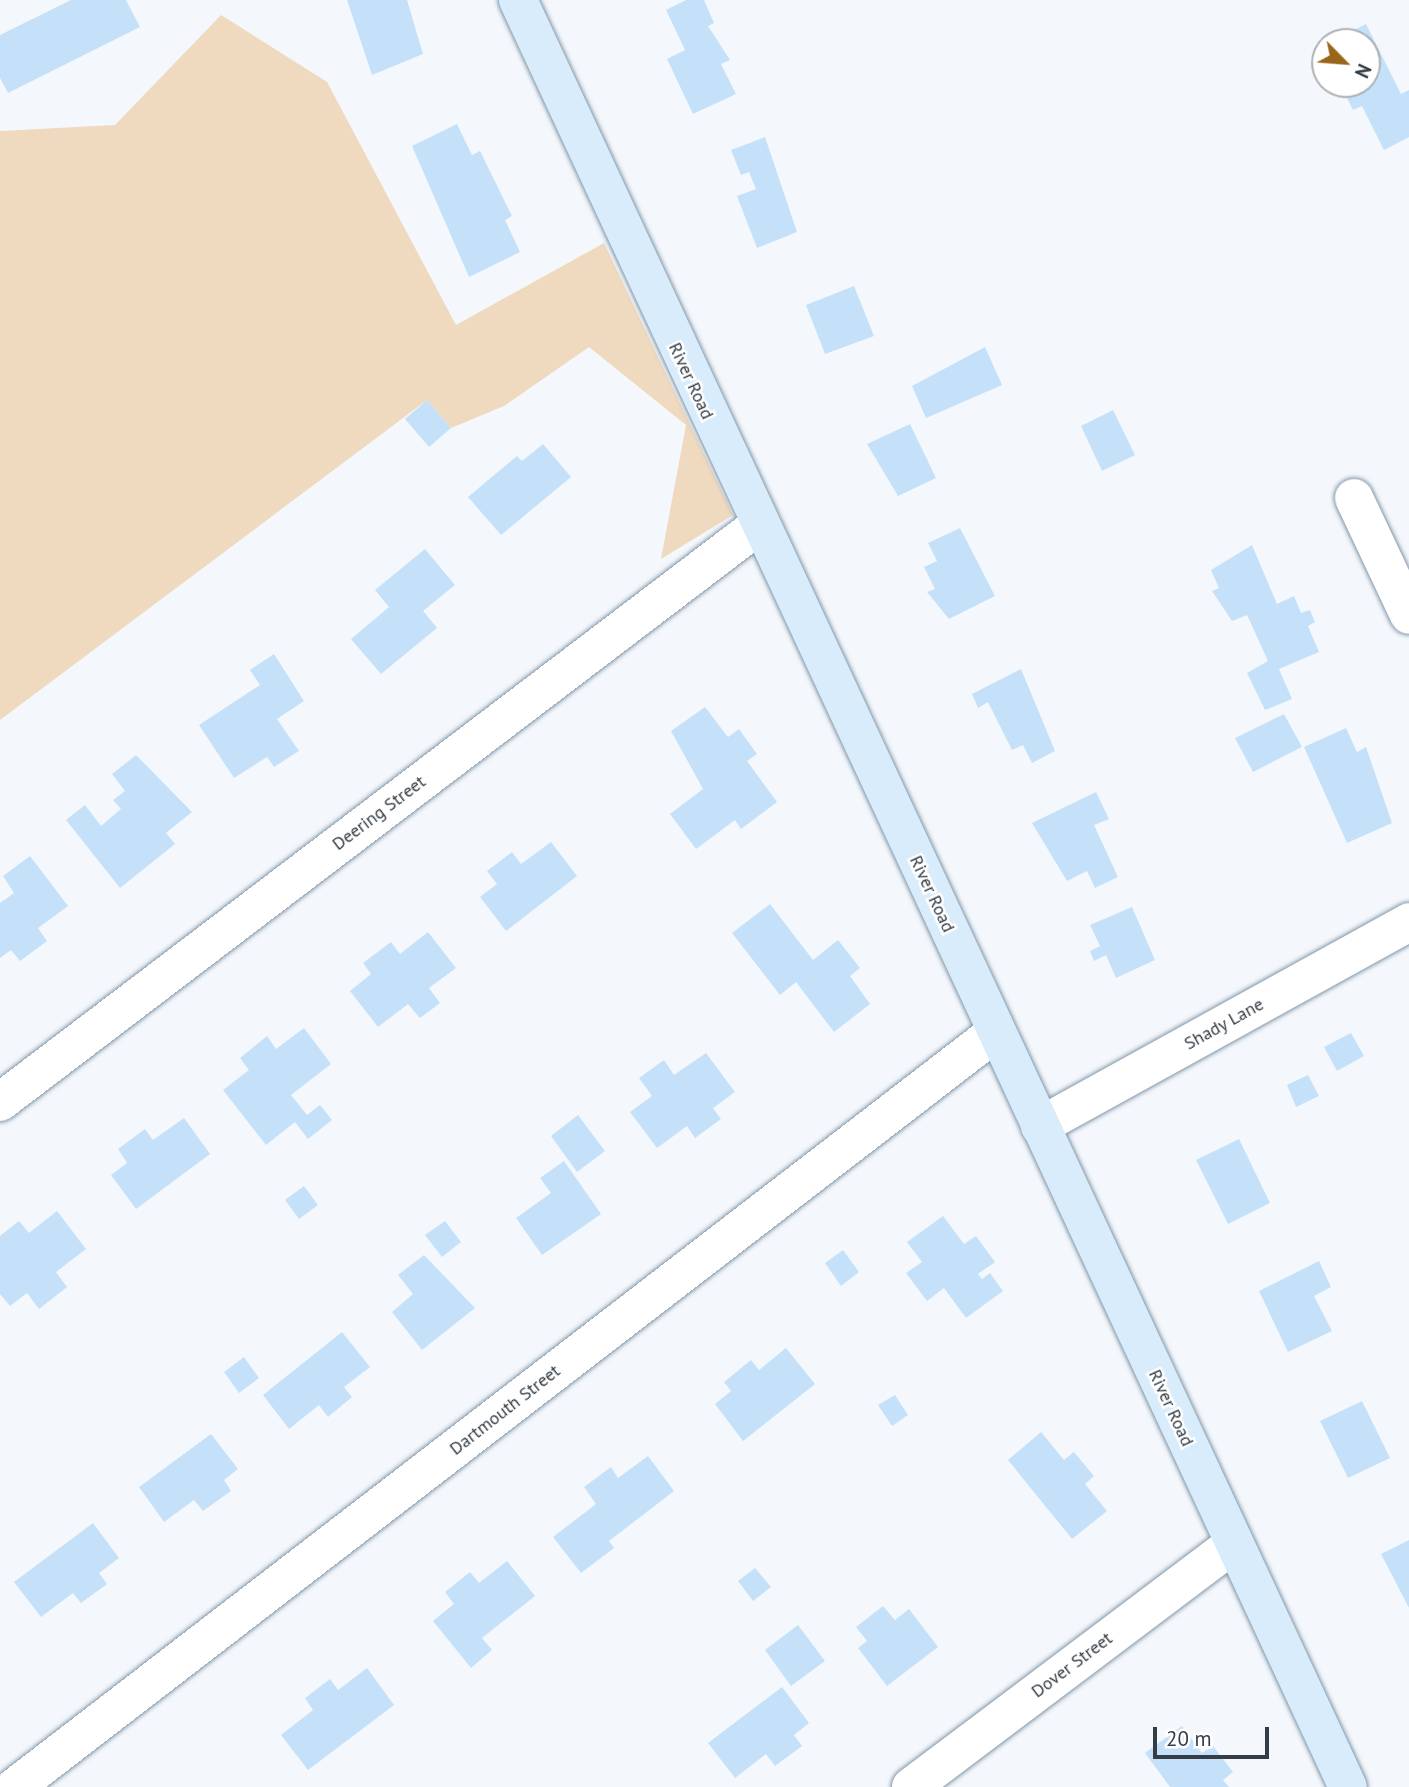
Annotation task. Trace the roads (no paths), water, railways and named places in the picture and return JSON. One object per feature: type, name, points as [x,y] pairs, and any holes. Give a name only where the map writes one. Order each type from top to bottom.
[{"type":"street","name":"River Road","points":[[518,0],[759,525],[1348,1787]]},
{"type":"street","points":[[1354,498],[1409,615]]},
{"type":"street","name":"Deering Street","points":[[0,1101],[759,525]]},
{"type":"street","name":"Shady Lane","points":[[1040,1126],[1409,922]]},
{"type":"street","name":"Dartmouth Street","points":[[15,1787],[996,1032]]},
{"type":"street","name":"Dover Street","points":[[911,1787],[1234,1544]]}]
